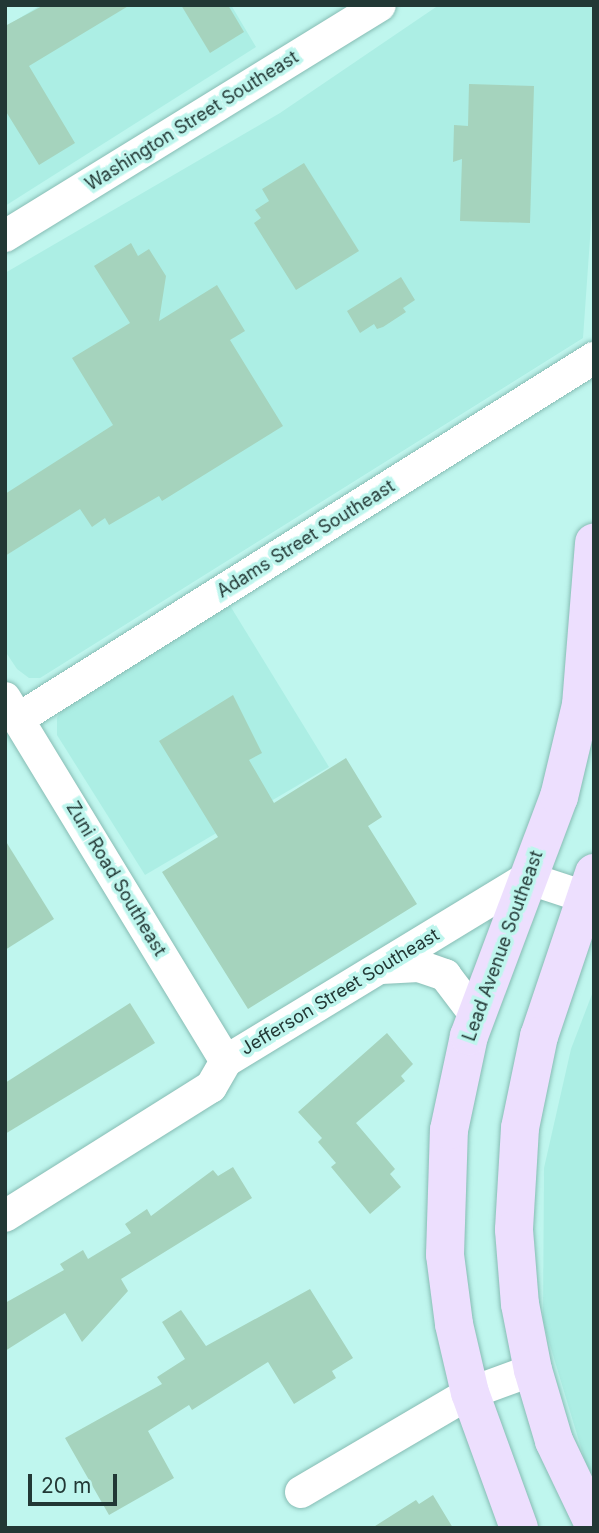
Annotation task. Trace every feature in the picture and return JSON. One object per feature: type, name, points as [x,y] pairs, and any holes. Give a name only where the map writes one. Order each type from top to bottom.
[{"type":"main road","name":"Lead Avenue Southeast","points":[[470,1393],[445,1255],[449,1130],[476,1016],[559,797],[580,705],[594,543]]},
{"type":"main road","points":[[589,885],[539,1036],[520,1128],[514,1230],[520,1304],[533,1370],[554,1441],[594,1525]]},
{"type":"main road","points":[[470,1393],[519,1528]]},
{"type":"street","name":"Washington Street Southeast","points":[[5,236],[380,5]]},
{"type":"street","name":"Adams Street Southeast","points":[[12,708],[594,359]]},
{"type":"street","name":"Zuni Road Southeast","points":[[12,708],[226,1060]]},
{"type":"street","points":[[527,878],[589,885]]},
{"type":"street","name":"Jefferson Street Southeast","points":[[5,1216],[211,1087],[226,1060],[527,878]]},
{"type":"street","points":[[380,968],[419,966],[445,975],[476,1016]]},
{"type":"street","points":[[301,1492],[470,1393],[533,1370]]},
{"type":"shaded area","points":[[41,5],[231,5],[256,47],[5,206],[5,27]]},
{"type":"shaded area","points":[[439,5],[594,5],[594,182],[583,338],[40,678],[29,678],[17,669],[5,651],[5,273],[280,113]]},
{"type":"shaded area","points":[[229,604],[329,767],[145,875],[57,735],[57,718],[64,707]]},
{"type":"shaded area","points":[[594,989],[594,1476],[586,1464],[543,1322],[544,1168],[571,1049]]},
{"type":"building","points":[[44,5],[130,5],[29,66],[75,143],[39,165],[5,110],[5,26]]},
{"type":"building","points":[[181,5],[228,5],[244,32],[210,53]]},
{"type":"building","points":[[469,84],[534,86],[530,223],[460,221],[462,159],[453,162],[454,125],[468,126]]},
{"type":"building","points":[[304,163],[359,251],[296,290],[254,223],[261,218],[255,210],[269,201],[262,189]]},
{"type":"building","points":[[131,243],[138,256],[149,249],[166,276],[159,321],[217,285],[245,331],[230,340],[283,426],[162,501],[159,496],[109,525],[105,518],[92,527],[80,509],[5,556],[5,494],[113,425],[72,358],[130,323],[94,266]]},
{"type":"building","points":[[401,277],[415,300],[403,308],[406,312],[383,327],[377,329],[374,324],[360,333],[347,311]]},
{"type":"building","points":[[233,695],[262,753],[249,760],[274,803],[346,758],[382,817],[368,826],[417,904],[248,1009],[162,872],[218,837],[159,741]]},
{"type":"building","points":[[5,840],[54,919],[5,950]]},
{"type":"building","points":[[130,1003],[155,1043],[5,1134],[5,1083]]},
{"type":"building","points":[[387,1033],[413,1064],[401,1076],[405,1081],[356,1123],[395,1169],[390,1174],[401,1187],[370,1214],[331,1167],[336,1163],[318,1142],[322,1138],[298,1112]]},
{"type":"building","points":[[233,1167],[252,1198],[121,1279],[128,1291],[82,1342],[65,1313],[5,1351],[5,1303],[64,1270],[60,1264],[83,1250],[88,1259],[131,1233],[125,1224],[147,1209],[151,1216],[213,1170],[218,1176]]},
{"type":"building","points":[[310,1289],[353,1358],[332,1371],[336,1378],[294,1404],[268,1362],[192,1410],[189,1405],[148,1431],[174,1478],[109,1515],[65,1438],[162,1384],[157,1377],[185,1359],[162,1322],[181,1310],[206,1346]]},
{"type":"building","points":[[433,1495],[453,1528],[372,1528],[416,1500],[419,1504]]}]
